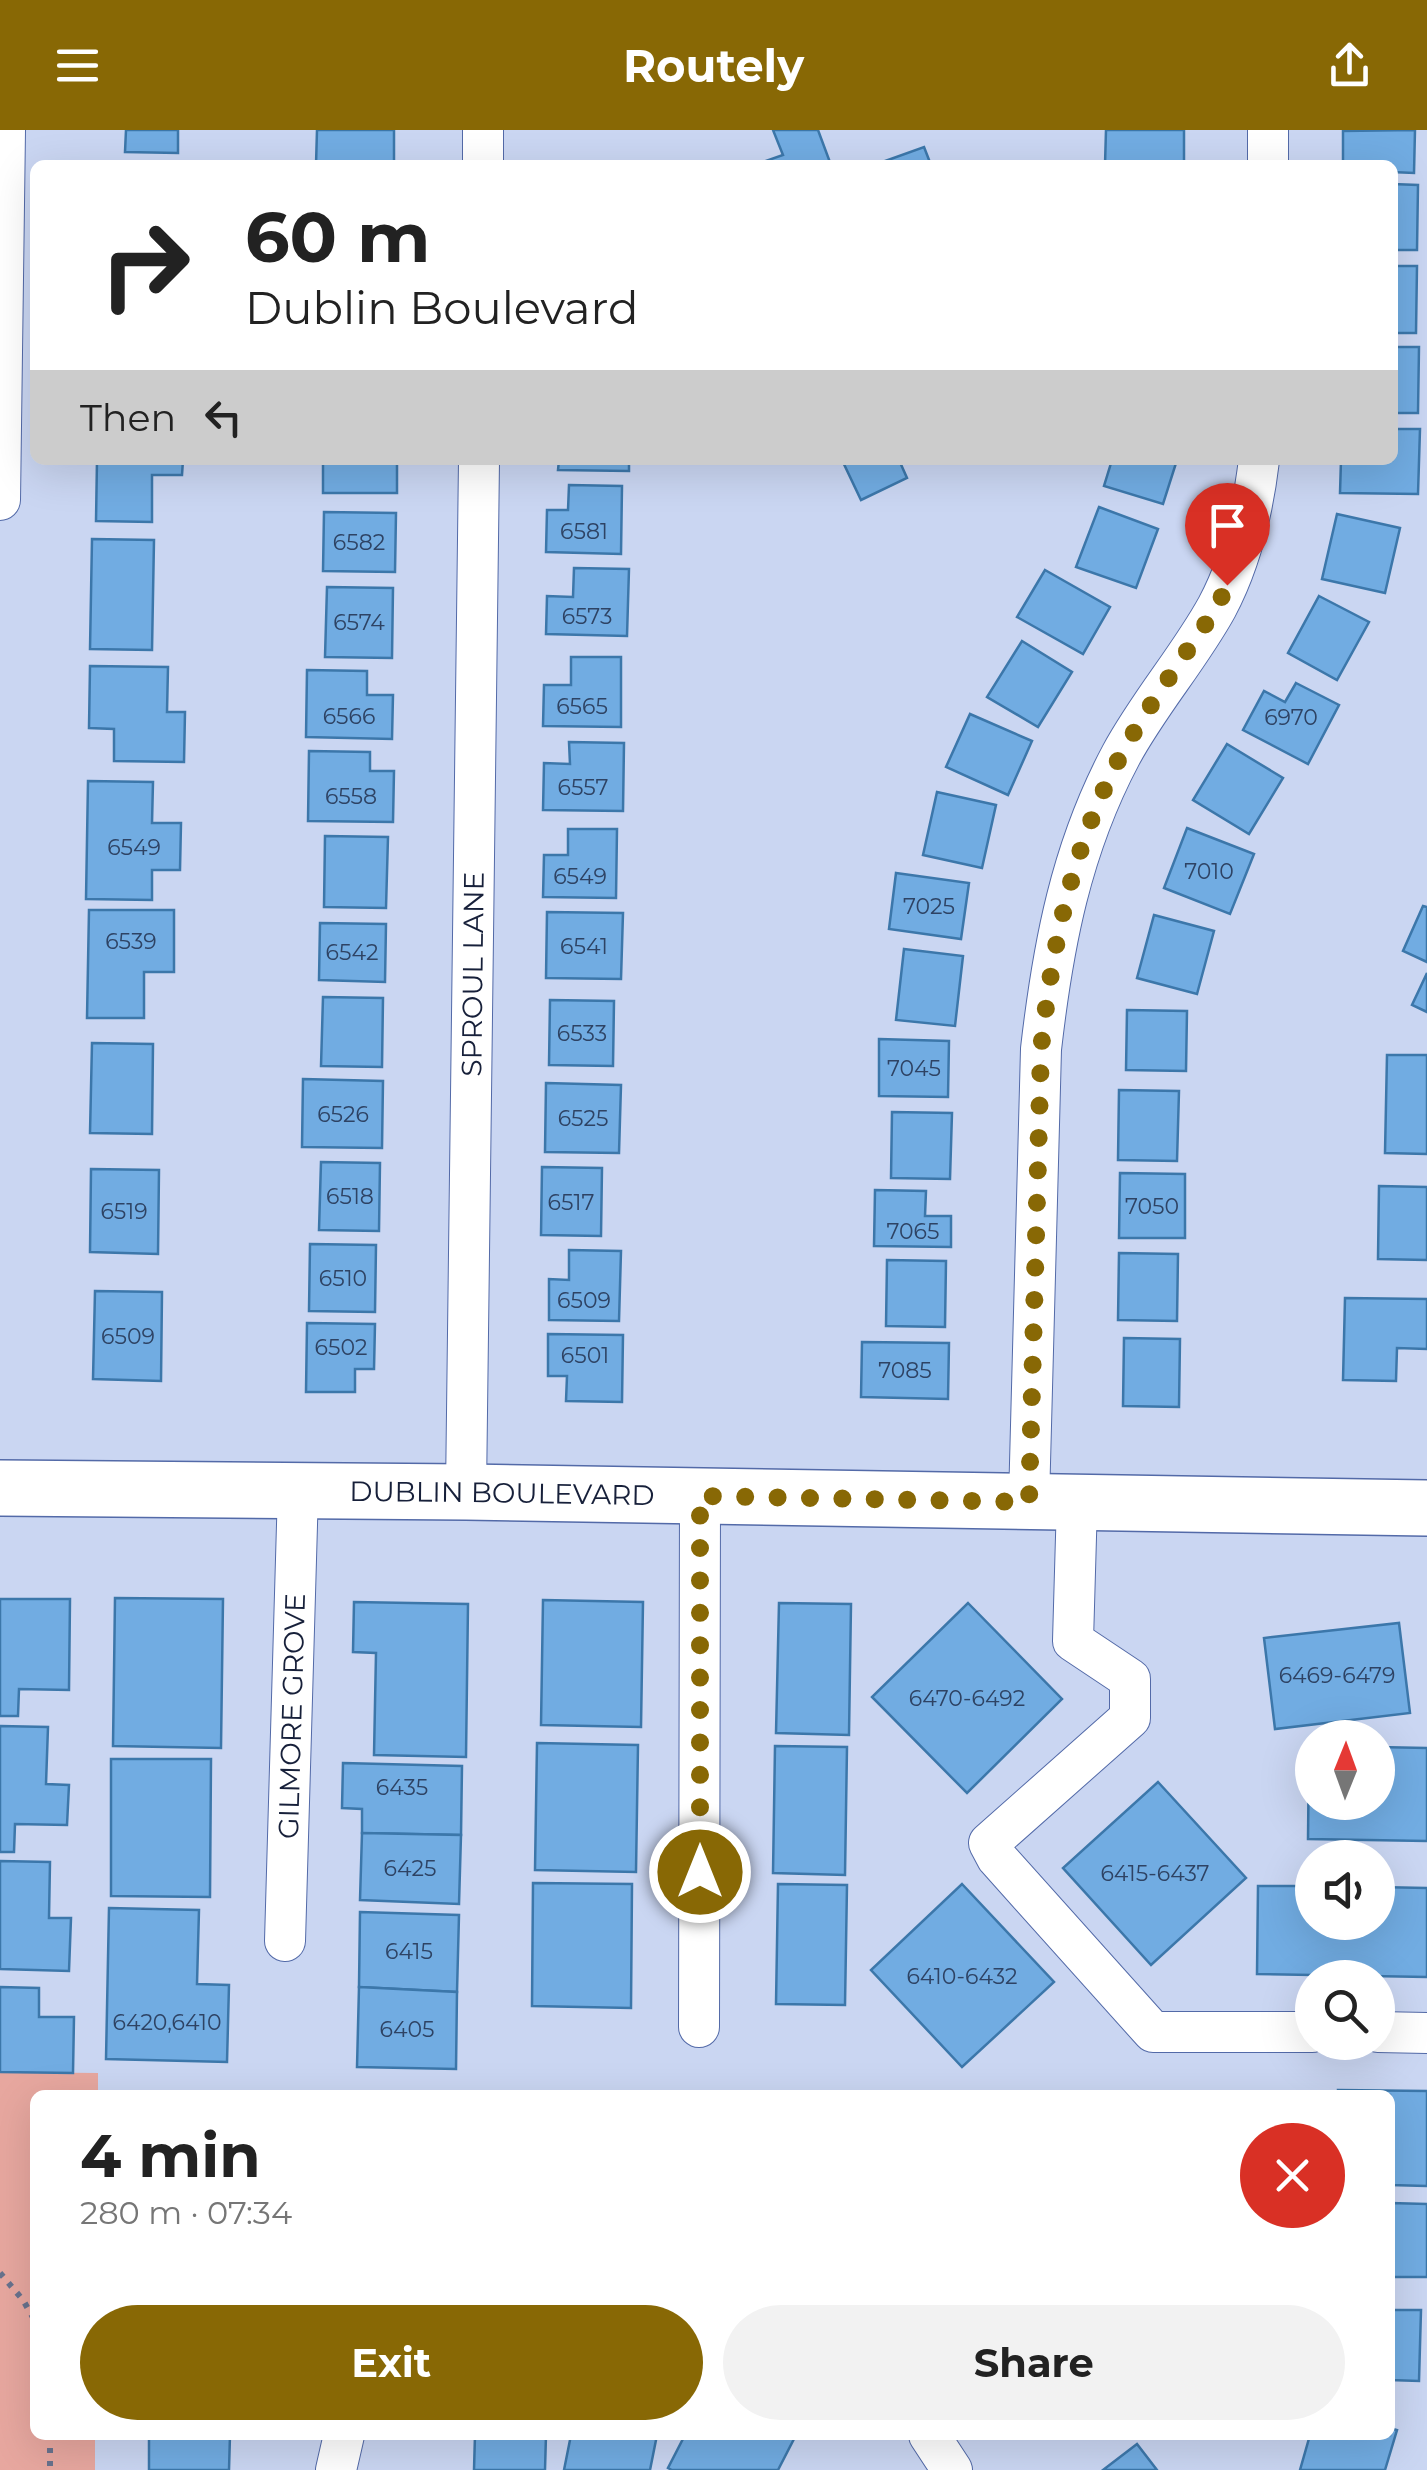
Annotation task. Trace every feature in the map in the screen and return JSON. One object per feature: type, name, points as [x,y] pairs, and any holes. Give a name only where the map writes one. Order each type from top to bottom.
[{"type":"main road","name":"DUBLIN BOULEVARD","points":[[0,1488],[1427,1508]]},
{"type":"street","points":[[0,500],[5,130]]},
{"type":"street","points":[[482,160],[483,130]]},
{"type":"street","points":[[1268,130],[1268,160]]},
{"type":"street","name":"SPROUL LANE","points":[[466,1492],[478,465]]},
{"type":"street","points":[[1258,465],[1249,522],[1217,607],[1122,753],[1083,842],[1064,900],[1041,1049],[1053,1502],[1074,1642],[1130,1680],[1130,1718],[989,1844],[997,1858],[1153,2032],[1295,2032]]},
{"type":"street","name":"GILMORE GROVE","points":[[285,1941],[298,1490]]},
{"type":"street","points":[[699,2027],[700,1496]]},
{"type":"street","points":[[1395,2032],[1427,2032]]},
{"type":"street","points":[[336,2470],[343,2440]]},
{"type":"path","points":[[0,2273],[30,2311]]},
{"type":"path","points":[[50,2440],[50,2470]]},
{"type":"shaded area","points":[[0,2072],[98,2073],[98,2090],[30,2090],[30,2440],[95,2440],[95,2470],[0,2470]]},
{"type":"building","points":[[126,130],[178,130],[178,153],[125,152]]},
{"type":"building","points":[[317,130],[394,130],[394,160],[316,160]]},
{"type":"building","points":[[773,130],[818,130],[829,160],[768,160],[783,155]]},
{"type":"building","points":[[1106,130],[1184,130],[1184,160],[1105,160]]},
{"type":"building","points":[[1415,130],[1414,173],[1398,172],[1398,160],[1343,160],[1343,131]]},
{"type":"building","points":[[924,147],[929,160],[888,160]]},
{"type":"building","points":[[1398,184],[1418,185],[1417,250],[1398,250]]},
{"type":"building","points":[[1398,266],[1417,266],[1416,333],[1398,333]]},
{"type":"building","points":[[1398,347],[1419,347],[1418,413],[1398,413]]},
{"type":"building","points":[[1398,429],[1420,429],[1418,494],[1340,493],[1341,465],[1398,465]]},
{"type":"building","points":[[97,465],[183,465],[182,475],[152,475],[152,522],[96,521]]},
{"type":"building","points":[[323,465],[397,465],[397,493],[323,493]]},
{"type":"building","points":[[558,465],[629,465],[629,471],[558,470]]},
{"type":"building","points":[[844,465],[901,465],[907,478],[861,500]]},
{"type":"building","points":[[1110,465],[1175,465],[1163,504],[1104,486]]},
{"type":"building","points":[[569,485],[622,486],[621,554],[546,552],[547,510],[568,510]]},
{"type":"building","points":[[1099,507],[1158,529],[1136,588],[1076,567]]},
{"type":"building","points":[[324,512],[396,513],[395,572],[323,571]]},
{"type":"building","points":[[1337,514],[1400,528],[1385,593],[1322,579]]},
{"type":"building","points":[[92,539],[154,540],[152,650],[90,649]]},
{"type":"building","points":[[574,568],[629,569],[627,636],[546,634],[547,596],[573,597]]},
{"type":"building","points":[[1045,570],[1110,607],[1083,654],[1017,617]]},
{"type":"building","points":[[327,587],[393,588],[392,658],[325,657]]},
{"type":"building","points":[[1319,596],[1369,622],[1337,680],[1288,653]]},
{"type":"building","points":[[1022,641],[1072,672],[1038,727],[987,697]]},
{"type":"building","points":[[571,657],[621,657],[621,727],[543,726],[544,685],[571,685]]},
{"type":"building","points":[[90,666],[168,667],[167,712],[185,712],[184,762],[114,761],[114,729],[89,728]]},
{"type":"building","points":[[307,670],[367,671],[367,695],[393,695],[392,739],[306,737]]},
{"type":"building","points":[[1296,683],[1339,705],[1308,764],[1243,730],[1264,691],[1285,702]]},
{"type":"building","points":[[970,714],[1032,741],[1008,795],[946,767]]},
{"type":"building","points":[[569,742],[624,743],[623,811],[543,810],[544,763],[570,764]]},
{"type":"building","points":[[1227,744],[1283,778],[1249,834],[1193,800]]},
{"type":"building","points":[[309,751],[370,752],[370,771],[394,771],[393,822],[308,821]]},
{"type":"building","points":[[88,781],[153,782],[152,823],[181,823],[180,870],[152,870],[152,900],[86,899]]},
{"type":"building","points":[[937,792],[996,805],[982,868],[923,855]]},
{"type":"building","points":[[1187,828],[1254,854],[1230,914],[1164,888]]},
{"type":"building","points":[[568,829],[617,829],[616,898],[543,897],[544,855],[568,855]]},
{"type":"building","points":[[325,836],[388,837],[386,908],[324,907]]},
{"type":"building","points":[[896,873],[969,883],[961,939],[889,929]]},
{"type":"building","points":[[1423,906],[1427,907],[1427,962],[1403,951]]},
{"type":"building","points":[[89,910],[174,910],[174,972],[144,972],[144,1018],[87,1018]]},
{"type":"building","points":[[547,912],[623,913],[621,979],[546,978]]},
{"type":"building","points":[[1154,915],[1214,931],[1197,994],[1137,978]]},
{"type":"building","points":[[320,923],[386,924],[385,982],[319,980]]},
{"type":"building","points":[[904,949],[963,956],[955,1026],[896,1020]]},
{"type":"building","points":[[1427,973],[1427,1012],[1412,1005]]},
{"type":"building","points":[[323,997],[383,998],[382,1067],[321,1066]]},
{"type":"building","points":[[550,1000],[614,1001],[613,1066],[549,1065]]},
{"type":"building","points":[[1127,1010],[1187,1011],[1186,1071],[1126,1070]]},
{"type":"building","points":[[879,1039],[949,1041],[948,1097],[879,1096]]},
{"type":"building","points":[[92,1043],[153,1044],[152,1134],[90,1133]]},
{"type":"building","points":[[1387,1055],[1427,1055],[1427,1154],[1385,1153]]},
{"type":"building","points":[[303,1079],[383,1081],[382,1148],[302,1147]]},
{"type":"building","points":[[546,1083],[621,1085],[619,1153],[545,1152]]},
{"type":"building","points":[[1119,1090],[1179,1091],[1177,1161],[1118,1160]]},
{"type":"building","points":[[892,1112],[952,1113],[950,1179],[891,1178]]},
{"type":"building","points":[[321,1162],[380,1163],[379,1231],[319,1230]]},
{"type":"building","points":[[542,1167],[602,1168],[601,1236],[541,1235]]},
{"type":"building","points":[[91,1169],[159,1170],[158,1254],[90,1252]]},
{"type":"building","points":[[1120,1173],[1185,1174],[1185,1238],[1119,1238]]},
{"type":"building","points":[[1379,1186],[1427,1187],[1427,1260],[1378,1259]]},
{"type":"building","points":[[875,1190],[926,1191],[925,1216],[951,1216],[951,1247],[874,1246]]},
{"type":"building","points":[[310,1244],[376,1245],[375,1312],[309,1311]]},
{"type":"building","points":[[569,1250],[621,1251],[619,1321],[549,1320],[549,1279],[569,1280]]},
{"type":"building","points":[[1119,1253],[1178,1254],[1177,1321],[1118,1320]]},
{"type":"building","points":[[887,1260],[946,1261],[945,1327],[886,1326]]},
{"type":"building","points":[[95,1291],[162,1292],[161,1381],[93,1379]]},
{"type":"building","points":[[1345,1298],[1427,1299],[1427,1349],[1397,1348],[1396,1381],[1343,1380]]},
{"type":"building","points":[[307,1323],[375,1324],[374,1369],[355,1369],[355,1392],[306,1392]]},
{"type":"building","points":[[548,1334],[623,1335],[622,1402],[566,1401],[567,1376],[548,1376]]},
{"type":"building","points":[[1124,1338],[1180,1339],[1179,1407],[1123,1406]]},
{"type":"building","points":[[862,1342],[949,1343],[948,1399],[861,1397]]},
{"type":"building","points":[[115,1598],[223,1599],[221,1748],[113,1746]]},
{"type":"building","points":[[0,1599],[70,1599],[69,1690],[19,1689],[18,1716],[0,1716]]},
{"type":"building","points":[[543,1600],[643,1602],[641,1727],[541,1725]]},
{"type":"building","points":[[354,1602],[468,1604],[466,1757],[374,1755],[376,1653],[353,1652]]},
{"type":"building","points":[[779,1603],[851,1604],[849,1735],[776,1733]]},
{"type":"building","points":[[968,1603],[1062,1699],[967,1793],[872,1697]]},
{"type":"building","points":[[1399,1623],[1410,1713],[1351,1720],[1295,1720],[1295,1727],[1275,1729],[1264,1638]]},
{"type":"building","points":[[0,1726],[48,1727],[46,1784],[69,1785],[67,1825],[15,1824],[14,1852],[0,1852]]},
{"type":"building","points":[[537,1743],[638,1745],[636,1872],[535,1870]]},
{"type":"building","points":[[775,1746],[847,1747],[845,1875],[773,1873]]},
{"type":"building","points":[[1395,1747],[1427,1748],[1427,1841],[1308,1839],[1308,1820],[1395,1820]]},
{"type":"building","points":[[111,1759],[211,1759],[210,1897],[111,1896]]},
{"type":"building","points":[[343,1763],[462,1766],[461,1835],[362,1833],[362,1809],[342,1808]]},
{"type":"building","points":[[1158,1782],[1246,1878],[1151,1965],[1063,1868]]},
{"type":"building","points":[[362,1833],[461,1835],[459,1904],[360,1900]]},
{"type":"building","points":[[0,1861],[50,1862],[49,1918],[71,1918],[69,1971],[0,1969]]},
{"type":"building","points":[[533,1883],[632,1884],[631,2008],[532,2006]]},
{"type":"building","points":[[778,1884],[847,1885],[845,2005],[776,2004]]},
{"type":"building","points":[[962,1884],[1054,1982],[962,2067],[871,1970]]},
{"type":"building","points":[[1258,1886],[1295,1886],[1295,1940],[1395,1940],[1395,1887],[1427,1888],[1427,1977],[1395,1976],[1395,1960],[1295,1960],[1295,1975],[1257,1974]]},
{"type":"building","points":[[109,1908],[199,1910],[197,1984],[229,1985],[227,2062],[106,2059]]},
{"type":"building","points":[[360,1912],[459,1915],[457,1992],[359,1987]]},
{"type":"building","points":[[0,1987],[39,1988],[39,2017],[74,2017],[73,2073],[0,2072]]},
{"type":"building","points":[[359,1987],[457,1992],[456,2069],[357,2067]]},
{"type":"building","points":[[1395,2091],[1427,2091],[1427,2186],[1395,2185]]},
{"type":"building","points":[[1395,2203],[1427,2204],[1427,2277],[1395,2277]]},
{"type":"building","points":[[1395,2310],[1421,2310],[1419,2381],[1395,2380]]},
{"type":"building","points":[[149,2440],[230,2440],[229,2470],[149,2470]]},
{"type":"building","points":[[475,2440],[546,2440],[545,2470],[474,2470]]},
{"type":"building","points":[[570,2440],[656,2440],[650,2470],[564,2470]]},
{"type":"building","points":[[682,2440],[793,2440],[778,2470],[668,2468]]},
{"type":"building","points":[[1309,2440],[1394,2440],[1385,2470],[1300,2470]]},
{"type":"building","points":[[1137,2444],[1157,2470],[1103,2470]]},
{"type":"route","points":[[700,1872],[700,1496],[1029,1502],[1041,1049],[1068,883],[1122,753],[1217,607],[1227,585]]}]
